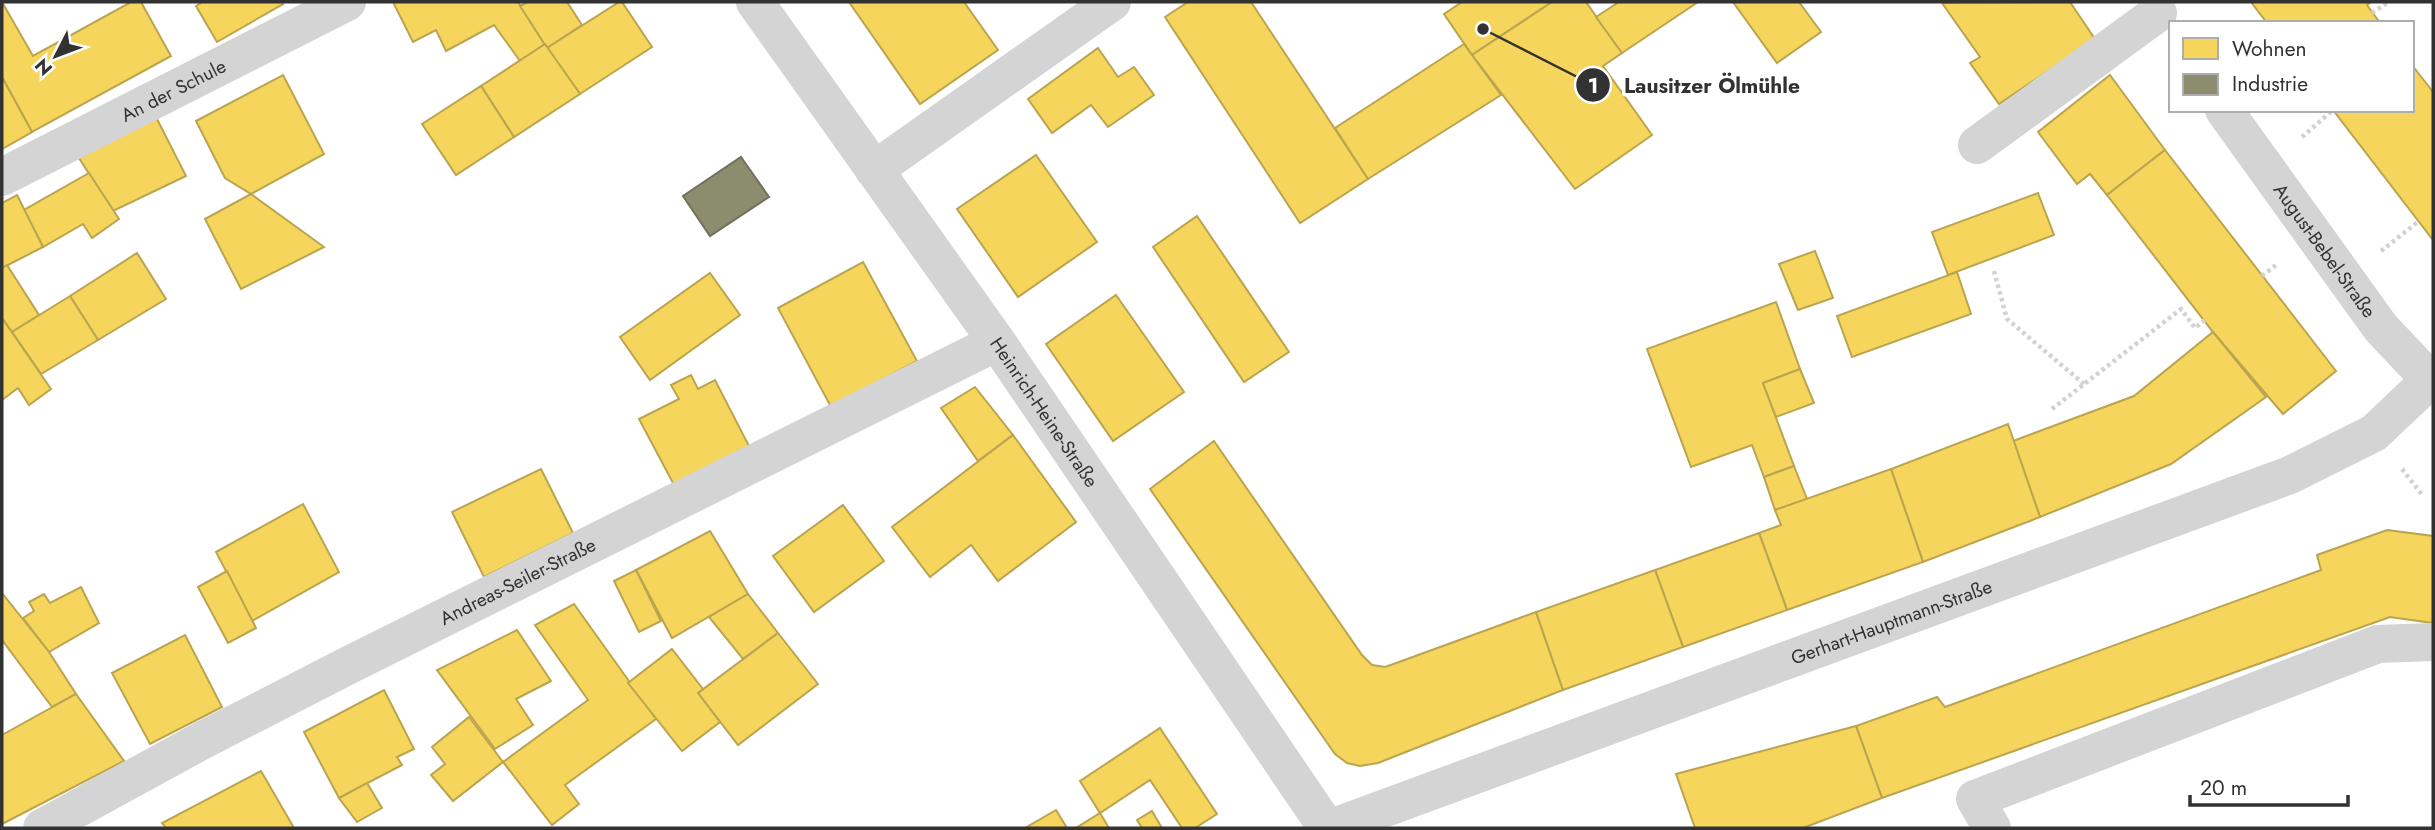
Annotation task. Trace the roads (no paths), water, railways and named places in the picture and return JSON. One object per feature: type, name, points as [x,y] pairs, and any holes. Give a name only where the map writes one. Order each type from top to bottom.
[{"type":"street","name":"An der Schule","points":[[2,177],[347,2]]},
{"type":"street","name":"Heinrich-Heine-Straße","points":[[755,2],[997,342],[1329,828]]},
{"type":"street","points":[[873,170],[1112,2]]},
{"type":"street","points":[[1977,145],[2160,15]]},
{"type":"street","name":"August-Bebel-Straße","points":[[2225,112],[2381,328],[2432,382]]},
{"type":"street","name":"Andreas-Seiler-Straße","points":[[42,828],[201,741],[347,666],[997,342]]},
{"type":"street","name":"Gerhart-Hauptmann-Straße","points":[[1329,828],[2290,475],[2374,433],[2432,382]]},
{"type":"street","points":[[1992,828],[1975,799],[2378,644],[2433,642]]},
{"type":"place","name":"Lausitzer Ölmühle","points":[[1483,29]]}]
